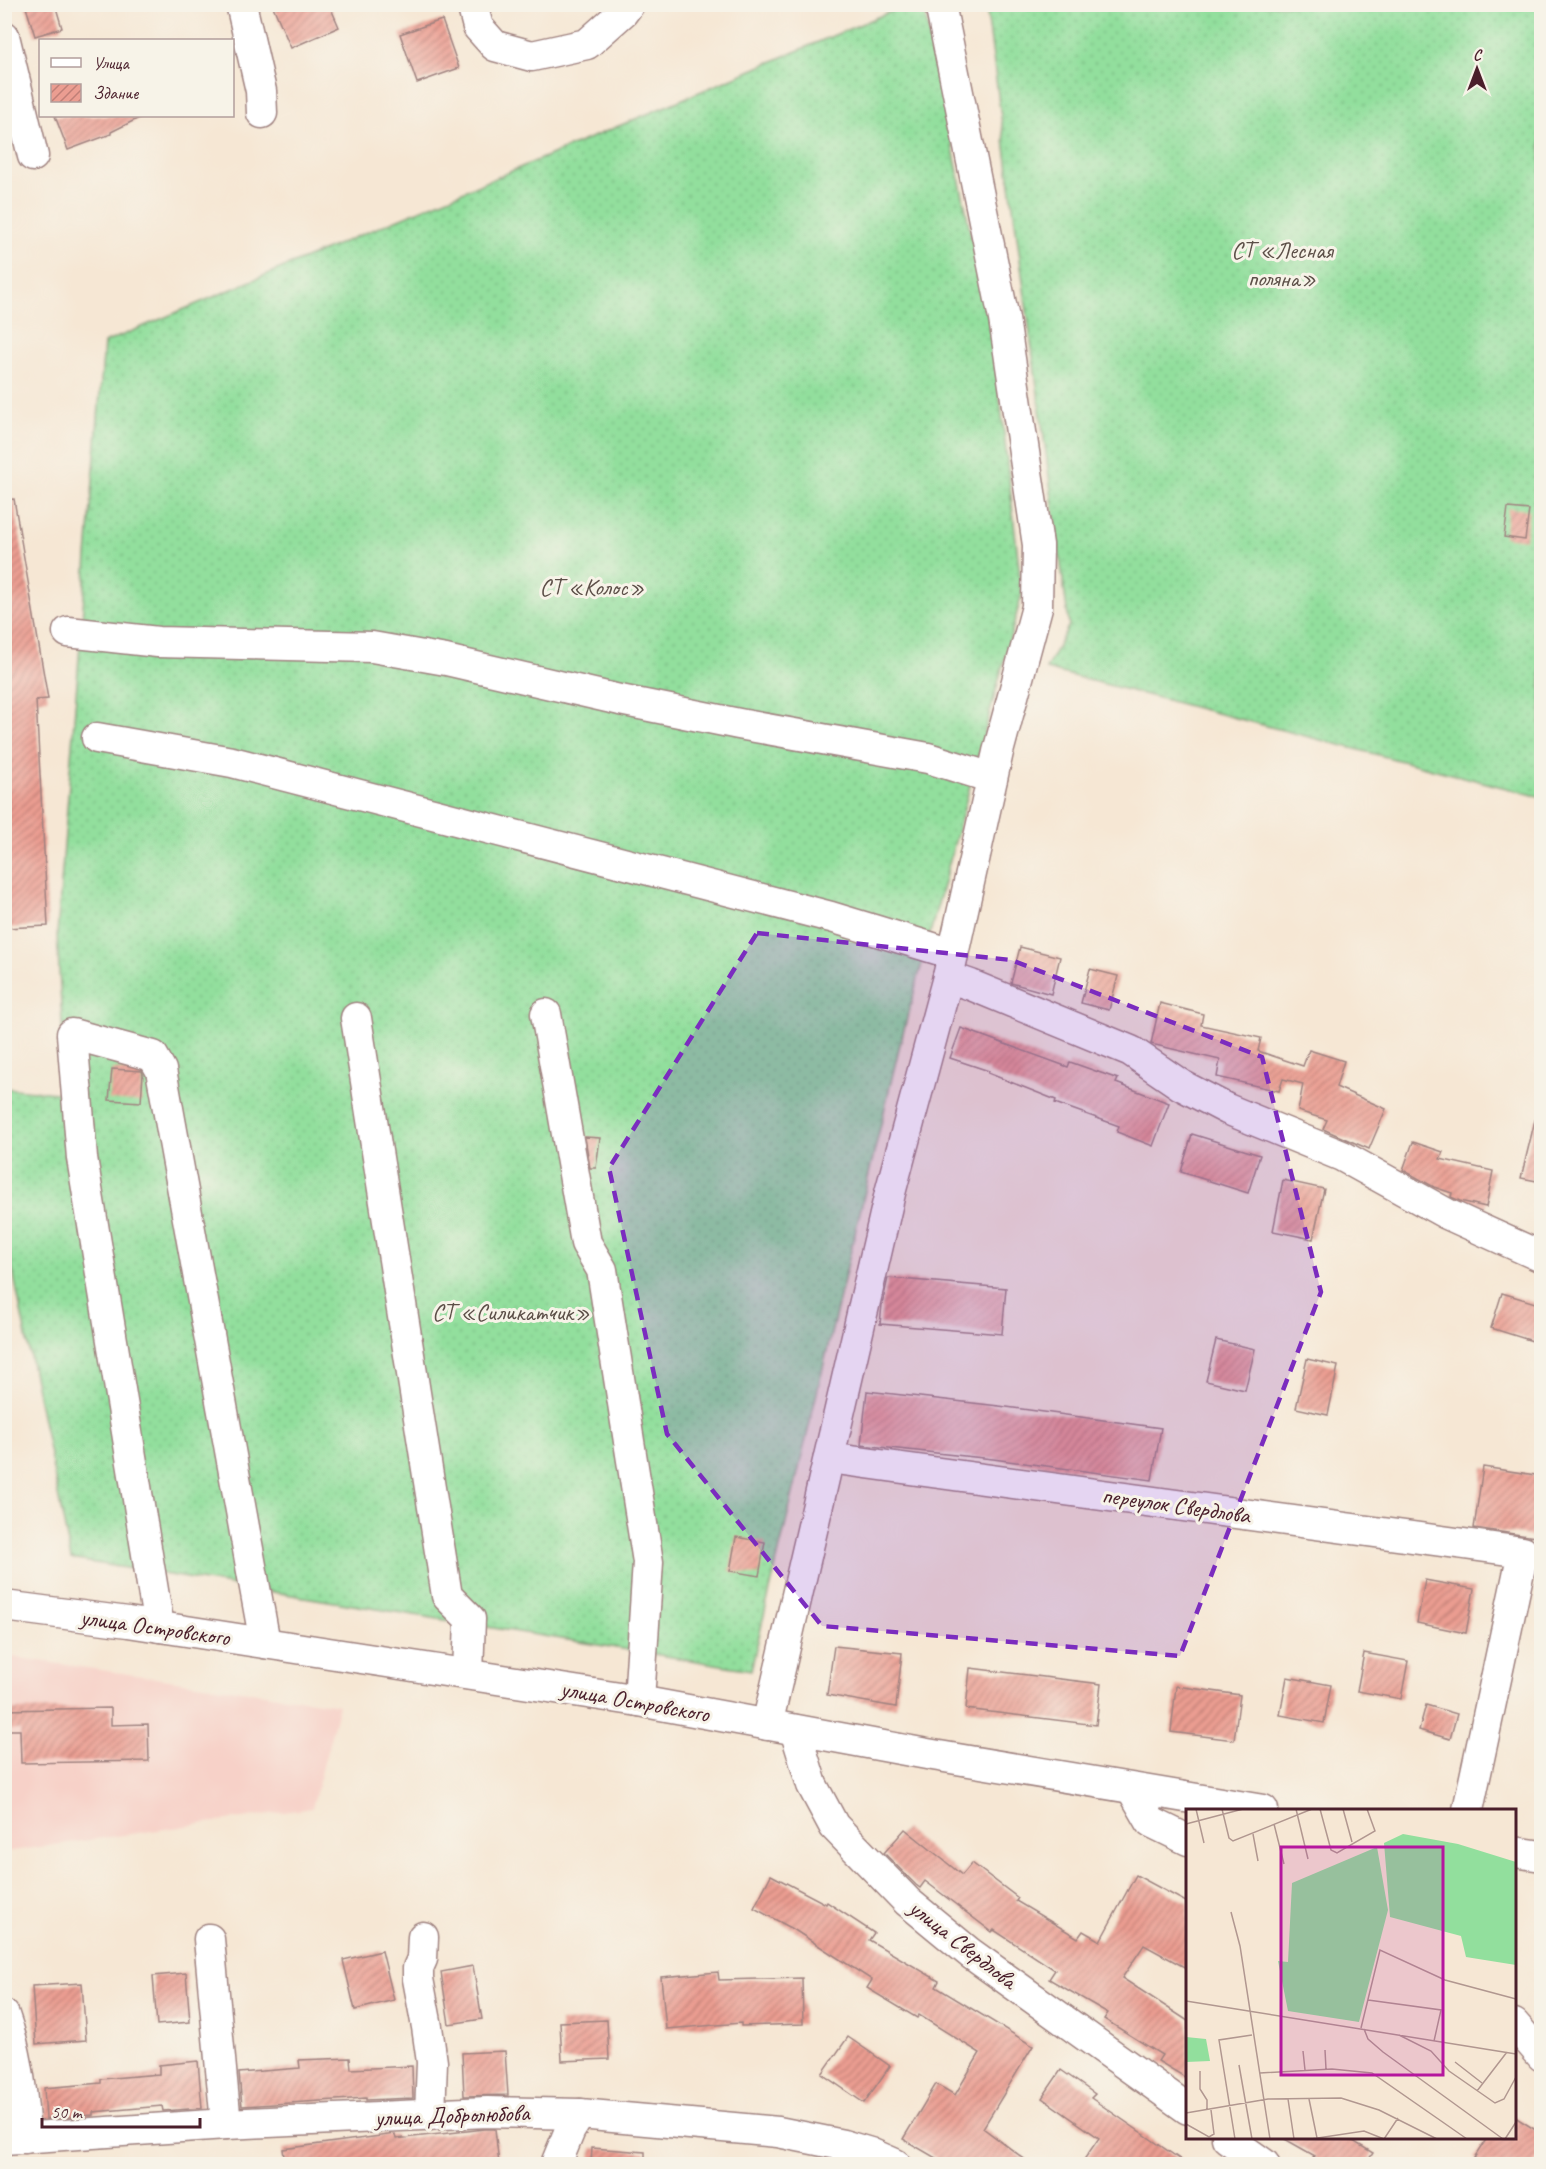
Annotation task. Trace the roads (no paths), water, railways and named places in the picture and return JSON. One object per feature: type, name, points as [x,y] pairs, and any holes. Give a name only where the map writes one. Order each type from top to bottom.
[{"type":"street","points":[[241,4],[261,91],[262,114]]},
{"type":"street","points":[[475,16],[495,46],[532,56],[587,44],[629,4]]},
{"type":"street","points":[[781,1728],[829,1458],[890,1192],[950,966],[992,778],[1037,607],[1038,545],[1004,319],[940,4]]},
{"type":"street","points":[[4,36],[33,156]]},
{"type":"street","points":[[68,632],[158,642],[372,647],[446,660],[728,722],[928,758],[992,778]]},
{"type":"street","points":[[97,738],[244,765],[831,917],[950,966],[971,985],[1131,1051],[1181,1085],[1227,1109],[1342,1156],[1447,1214],[1542,1257]]},
{"type":"street","points":[[546,1014],[586,1243],[602,1270],[648,1562],[639,1701]]},
{"type":"street","points":[[356,1018],[447,1596],[470,1619],[468,1674]]},
{"type":"street","points":[[159,1627],[82,1158],[72,1034],[153,1056],[161,1070],[265,1643]]},
{"type":"street","name":"переулок Свердлова","points":[[829,1458],[1523,1552],[1468,1809]]},
{"type":"street","name":"улица Островского","points":[[4,1605],[639,1701],[781,1728],[1257,1809]]},
{"type":"street","name":"улица Свердлова","points":[[781,1728],[834,1826],[908,1902],[970,1953],[1186,2108]]},
{"type":"street","points":[[1132,1789],[1151,1822],[1186,1839]]},
{"type":"street","points":[[1516,1852],[1542,1856]]},
{"type":"street","points":[[423,1937],[422,1959],[417,1979],[428,2027],[432,2062],[430,2115]]},
{"type":"street","points":[[209,1940],[226,2124]]},
{"type":"street","points":[[4,2015],[14,2042],[24,2114],[15,2139]]},
{"type":"street","points":[[1516,2025],[1542,2056]]},
{"type":"street","name":"улица Добролюбова","points":[[15,2139],[226,2124],[487,2112],[580,2114],[778,2132],[843,2145],[895,2164]]},
{"type":"street","points":[[556,2164],[570,2130],[580,2114]]},
{"type":"street","points":[[1228,2139],[1264,2164]]},
{"type":"park label","name":"СТ «Лесная поляна»","points":[[1282,264]]},
{"type":"park label","name":"СТ «Колос»","points":[[592,587]]},
{"type":"park label","name":"СТ «Силикатчик»","points":[[511,1312]]}]
